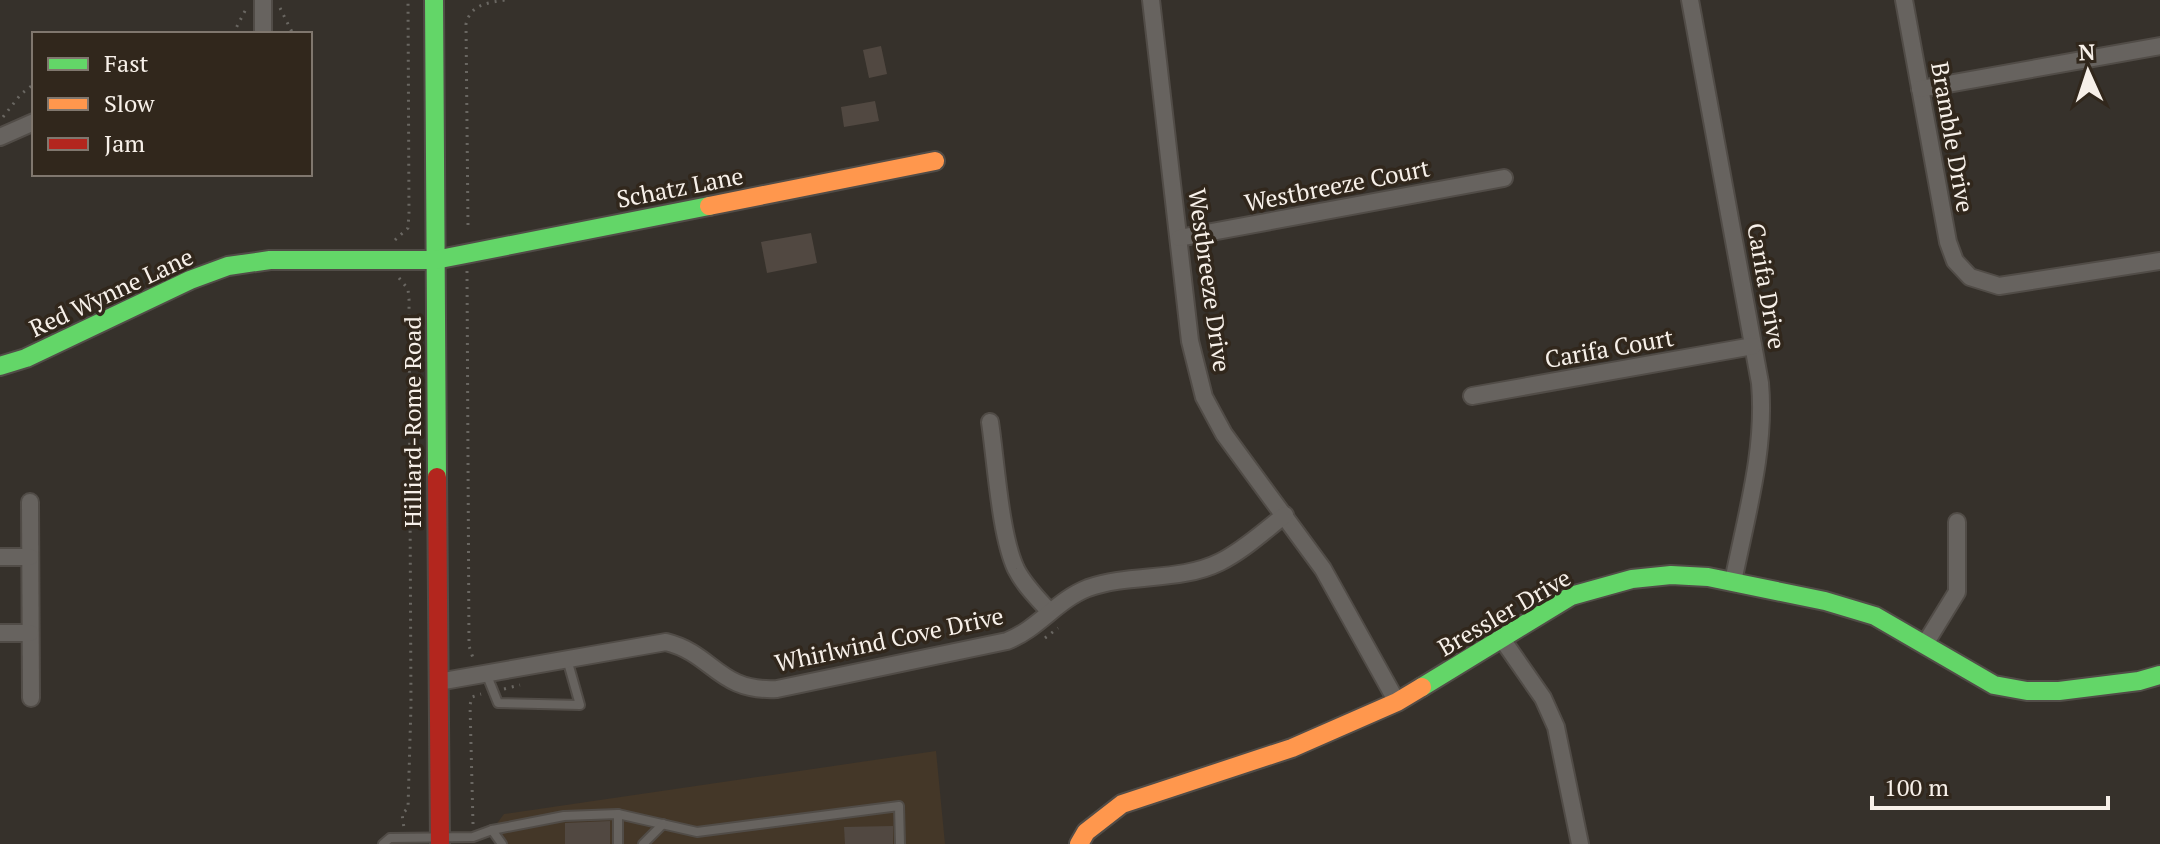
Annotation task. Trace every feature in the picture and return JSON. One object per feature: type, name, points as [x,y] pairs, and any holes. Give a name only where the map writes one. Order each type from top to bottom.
[{"type":"street","points":[[263,0],[263,32]]},
{"type":"street","name":"Hilliard-Rome Road","points":[[434,0],[440,840]]},
{"type":"street","name":"Westbreeze Drive","points":[[1151,0],[1190,341],[1204,397],[1224,434],[1323,569],[1397,702]]},
{"type":"street","name":"Carifa Drive","points":[[1690,0],[1760,383],[1762,432],[1733,582]]},
{"type":"street","name":"Bramble Drive","points":[[1904,0],[1948,242],[1955,261],[1970,277],[1999,286],[2160,261]]},
{"type":"street","points":[[1920,89],[2160,46]]},
{"type":"street","points":[[0,137],[32,123]]},
{"type":"street","name":"Schatz Lane","points":[[435,260],[935,161]]},
{"type":"street","name":"Westbreeze Court","points":[[1179,238],[1504,178]]},
{"type":"street","name":"Red Wynne Lane","points":[[0,366],[26,358],[190,280],[228,266],[270,260],[435,260]]},
{"type":"street","name":"Carifa Court","points":[[1472,396],[1753,346]]},
{"type":"street","points":[[990,422],[1008,548],[1016,570],[1050,612]]},
{"type":"street","points":[[30,502],[31,698]]},
{"type":"street","name":"Whirlwind Cove Drive","points":[[438,682],[484,667],[666,642],[697,654],[740,686],[758,690],[777,689],[1007,641],[1025,634],[1068,598],[1105,583],[1196,570],[1219,563],[1285,515]]},
{"type":"street","points":[[1925,644],[1941,623],[1957,592],[1957,522]]},
{"type":"street","points":[[0,557],[30,557]]},
{"type":"street","name":"Bressler Drive","points":[[1079,844],[1086,832],[1122,804],[1292,748],[1397,702],[1571,596],[1632,579],[1671,575],[1733,582],[1825,601],[1875,616],[1994,685],[2027,691],[2139,681],[2160,675]]},
{"type":"street","points":[[0,633],[30,633]]},
{"type":"street","points":[[1502,639],[1543,698],[1556,727],[1580,844]]},
{"type":"lane","points":[[484,667],[498,703],[580,705],[567,658]]},
{"type":"lane","points":[[383,844],[390,838],[440,840],[473,837],[492,830],[564,816],[618,814],[697,832],[899,806],[900,844]]},
{"type":"lane","points":[[618,814],[618,844]]},
{"type":"lane","points":[[643,844],[663,824]]},
{"type":"lane","points":[[492,830],[502,844]]},
{"type":"path","points":[[234,32],[246,10],[247,0]]},
{"type":"path","points":[[280,0],[280,10],[292,32]]},
{"type":"path","points":[[391,241],[402,236],[408,228],[408,0]]},
{"type":"path","points":[[478,0],[479,6]]},
{"type":"path","points":[[468,225],[466,24],[469,13],[479,6],[505,0]]},
{"type":"path","points":[[0,119],[32,86]]},
{"type":"path","points":[[467,269],[469,652],[484,667]]},
{"type":"path","points":[[394,276],[404,283],[409,299],[411,705],[408,808],[402,814],[404,838]]},
{"type":"shaded area","points":[[936,751],[945,844],[502,844],[492,830],[504,814]]},
{"type":"building","points":[[881,46],[887,74],[869,78],[863,50]]},
{"type":"building","points":[[875,101],[879,121],[844,127],[841,107]]},
{"type":"building","points":[[811,233],[817,263],[767,273],[761,242]]},
{"type":"building","points":[[610,821],[610,844],[565,844],[565,823]]},
{"type":"building","points":[[893,826],[893,844],[845,844],[844,827]]},
{"type":"traffic: fast","points":[[434,0],[437,477]]},
{"type":"traffic: fast","points":[[0,366],[26,358],[190,280],[228,266],[270,260],[435,260],[709,206]]},
{"type":"traffic: fast","points":[[1422,687],[1571,596],[1632,579],[1671,575],[1708,577],[1825,601],[1875,616],[1994,685],[2027,691],[2059,691],[2139,681],[2160,675]]},
{"type":"traffic: slow","points":[[709,206],[935,161]]},
{"type":"traffic: slow","points":[[1079,844],[1086,832],[1122,804],[1292,748],[1397,702],[1422,687]]},
{"type":"traffic: jam","points":[[437,477],[440,844]]}]
